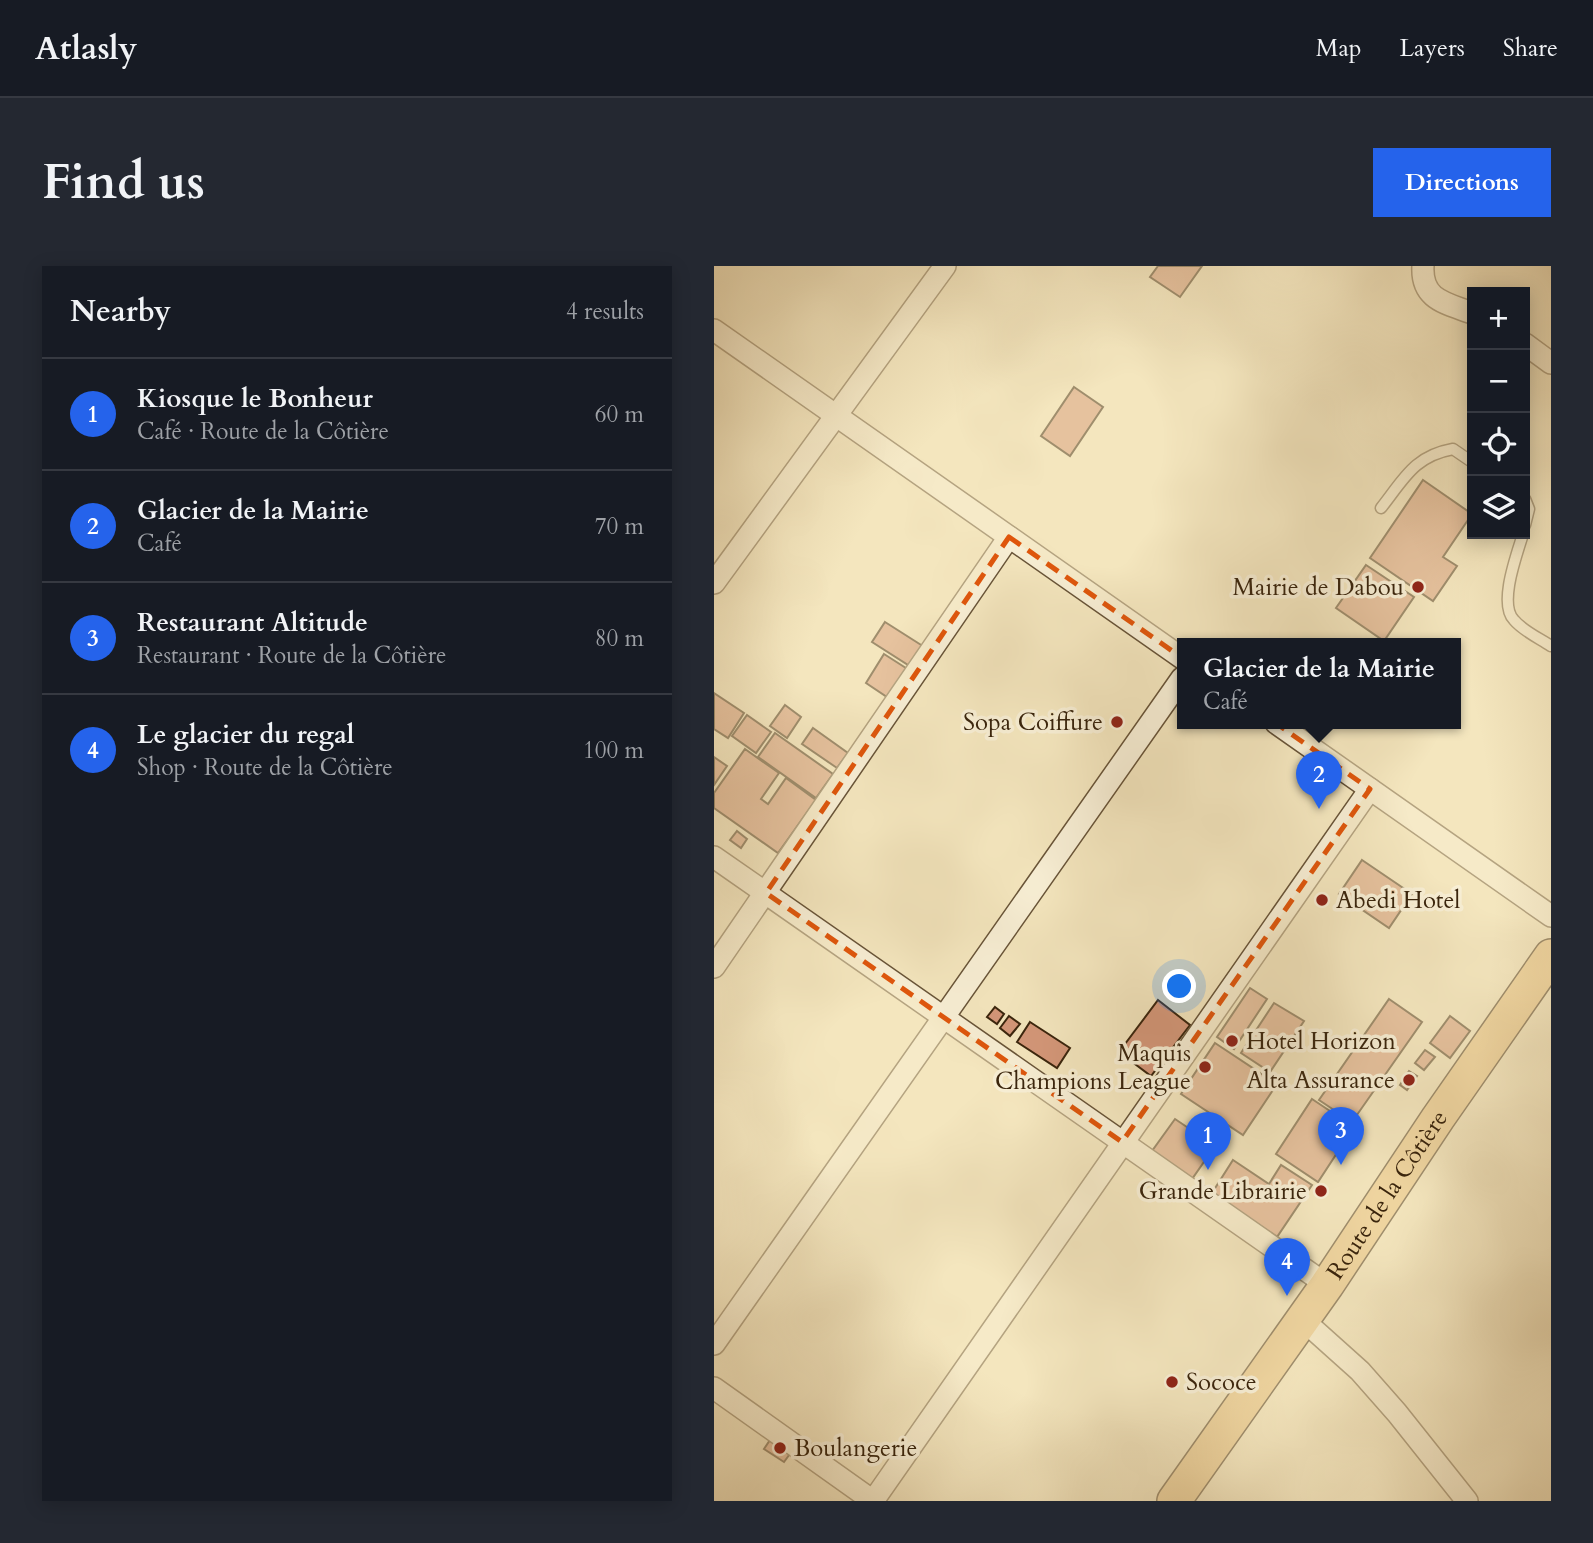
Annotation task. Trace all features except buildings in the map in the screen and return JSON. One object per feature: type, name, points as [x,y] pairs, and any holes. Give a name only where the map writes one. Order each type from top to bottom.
[{"type":"main road","name":"Route de la Côtière","points":[[1174,1501],[1327,1285],[1438,1118],[1551,956]]},
{"type":"street","points":[[714,583],[945,266]]},
{"type":"street","points":[[1423,266],[1426,289],[1437,300],[1467,311]]},
{"type":"street","points":[[714,330],[1177,655]]},
{"type":"street","points":[[1530,348],[1551,363]]},
{"type":"street","points":[[714,967],[1009,537]]},
{"type":"street","points":[[714,1344],[1177,685]]},
{"type":"street","points":[[1285,729],[1551,916]]},
{"type":"street","points":[[714,1388],[873,1501],[1370,789]]},
{"type":"street","points":[[714,857],[1327,1285]]},
{"type":"street","points":[[1302,1319],[1360,1371],[1467,1501]]},
{"type":"lane","points":[[1381,508],[1416,464],[1437,452],[1454,449],[1467,459]]},
{"type":"lane","points":[[1521,539],[1510,582],[1507,611],[1514,621],[1551,646]]},
{"type":"highlighted area","points":[[1009,537],[1370,789],[1122,1142],[766,893]]},
{"type":"place","name":"Mairie de Dabou","points":[[1418,587]]},
{"type":"place","name":"Sopa Coiffure","points":[[1117,722]]},
{"type":"place","name":"Glacier de la Mairie","points":[[1319,809]]},
{"type":"place","name":"Abedi Hotel","points":[[1322,900]]},
{"type":"place","name":"Hotel Horizon","points":[[1232,1041]]},
{"type":"place","name":"Maquis Champions League","points":[[1205,1067]]},
{"type":"place","name":"Alta Assurance","points":[[1409,1080]]},
{"type":"place","name":"Restaurant Altitude","points":[[1341,1165]]},
{"type":"place","name":"Kiosque le Bonheur","points":[[1208,1170]]},
{"type":"place","name":"Grande Librairie","points":[[1321,1191]]},
{"type":"place","name":"Le glacier du regal","points":[[1287,1296]]},
{"type":"place","name":"Sococe","points":[[1172,1382]]},
{"type":"place","name":"Boulangerie","points":[[780,1448]]}]
